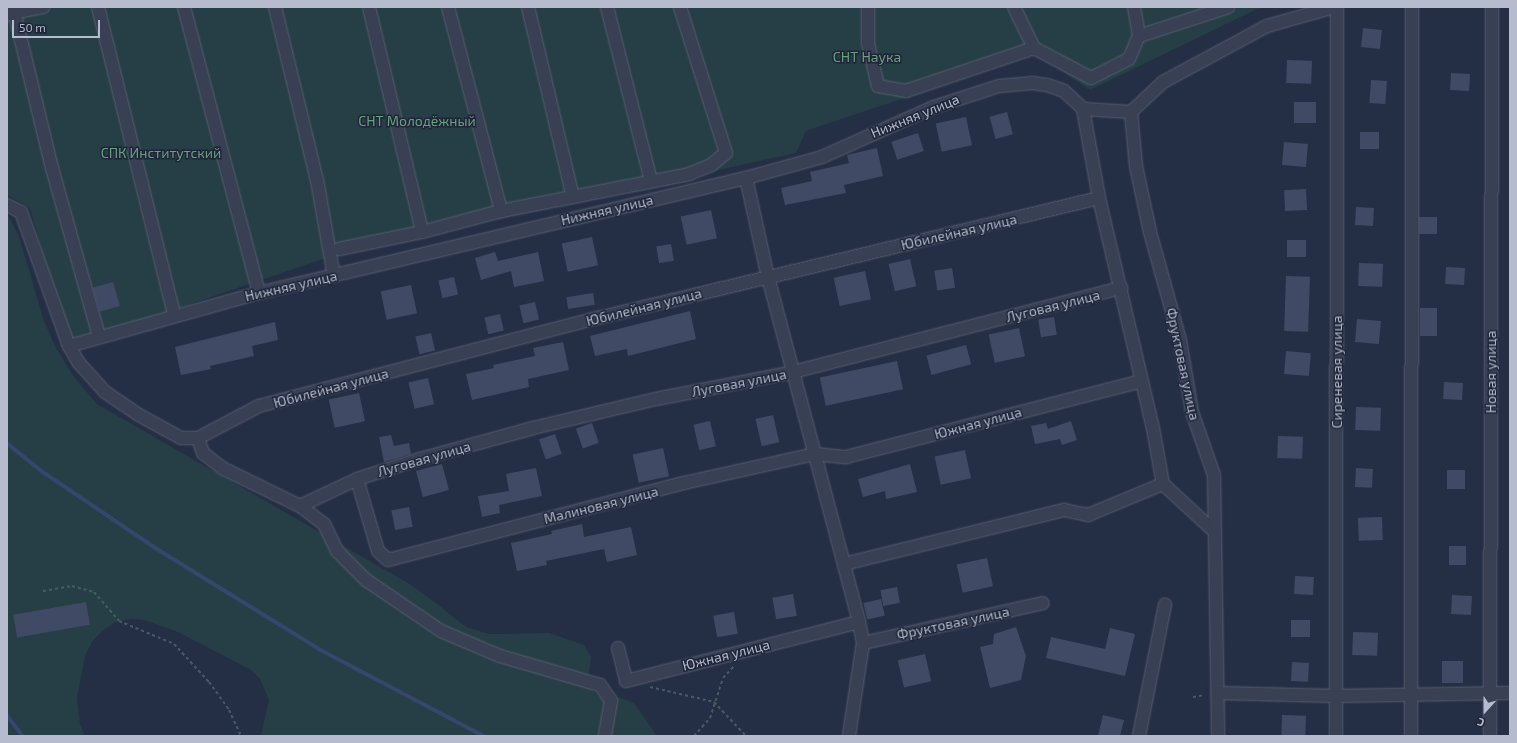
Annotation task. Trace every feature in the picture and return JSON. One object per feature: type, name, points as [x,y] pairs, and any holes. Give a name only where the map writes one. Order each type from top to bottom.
[{"type":"street","points":[[43,7],[11,11],[52,168],[99,336]]},
{"type":"street","points":[[98,7],[174,315]]},
{"type":"street","points":[[184,7],[259,293]]},
{"type":"street","points":[[275,7],[317,180],[334,276]]},
{"type":"street","points":[[369,7],[422,232]]},
{"type":"street","points":[[448,7],[501,211]]},
{"type":"street","points":[[528,7],[573,197]]},
{"type":"street","points":[[607,7],[651,181]]},
{"type":"street","points":[[339,249],[422,232],[501,211],[689,174],[711,165],[726,153],[680,7]]},
{"type":"street","points":[[868,7],[868,43],[878,86],[906,91],[1034,48]]},
{"type":"street","points":[[1014,7],[1034,48],[1091,78],[1129,59],[1139,36],[1134,7]]},
{"type":"street","points":[[1139,36],[1228,7]]},
{"type":"street","points":[[1215,532],[1163,484],[1153,428],[1099,198],[1083,109],[1131,112],[1163,82],[1267,26],[1334,7]]},
{"type":"street","name":"Сиреневая улица","points":[[1336,736],[1337,7]]},
{"type":"street","points":[[1411,736],[1412,7]]},
{"type":"street","name":"Новая улица","points":[[1490,736],[1492,7]]},
{"type":"street","name":"Нижняя улица","points":[[69,346],[174,315],[259,293],[746,178],[822,157],[934,107],[999,86],[1032,83],[1052,86],[1070,95],[1083,109]]},
{"type":"street","name":"Фруктовая улица","points":[[1131,112],[1136,166],[1150,232],[1180,340],[1192,412],[1214,475],[1218,736]]},
{"type":"street","points":[[746,178],[768,277],[844,564],[863,643],[849,736]]},
{"type":"street","name":"Юбилейная улица","points":[[198,438],[259,406],[598,318],[1099,198]]},
{"type":"street","points":[[7,205],[21,212],[69,346],[79,363],[105,392],[139,415],[181,438],[198,438],[203,453],[222,468],[300,506],[324,524],[337,551],[366,580],[442,631],[500,656],[600,686],[611,701],[605,736]]},
{"type":"street","name":"Луговая улица","points":[[300,506],[330,494],[357,479],[420,459],[533,428],[656,399],[793,372],[1121,288]]},
{"type":"street","name":"Южная улица","points":[[815,454],[846,457],[1141,381]]},
{"type":"street","name":"Малиновая улица","points":[[357,479],[378,551],[388,560],[684,483],[815,454]]},
{"type":"street","points":[[844,564],[1064,510],[1088,515],[1163,484]]},
{"type":"street","name":"Фруктовая улица","points":[[863,643],[1043,603]]},
{"type":"street","points":[[1139,736],[1165,605]]},
{"type":"street","name":"Южная улица","points":[[618,648],[626,681],[859,622]]},
{"type":"street","points":[[1218,693],[1336,696],[1510,693]]},
{"type":"path","points":[[43,591],[72,586],[94,592],[119,620],[174,644],[209,682],[229,710],[241,736]]},
{"type":"path","points":[[694,736],[710,718],[723,678],[735,666]]},
{"type":"path","points":[[648,687],[714,702],[746,736]]},
{"type":"green space","points":[[7,7],[1266,7],[1255,10],[1090,90],[1036,54],[806,131],[796,153],[332,256],[61,348],[55,298],[30,208],[7,195]]},
{"type":"green space","points":[[7,213],[19,236],[44,321],[56,348],[74,377],[97,404],[408,583],[466,627],[489,634],[549,633],[584,645],[591,657],[588,682],[591,689],[602,700],[615,701],[619,697],[634,703],[657,736],[261,736],[269,700],[260,679],[251,670],[178,632],[144,620],[131,619],[116,622],[102,631],[92,642],[85,656],[77,698],[80,724],[85,736],[7,736]]},
{"type":"building","points":[[1363,28],[1382,30],[1380,49],[1361,47]]},
{"type":"building","points":[[1287,60],[1312,61],[1311,84],[1286,83]]},
{"type":"building","points":[[1451,73],[1470,74],[1469,91],[1450,90]]},
{"type":"building","points":[[1371,80],[1387,81],[1385,104],[1369,103]]},
{"type":"building","points":[[1294,102],[1316,102],[1316,123],[1294,123]]},
{"type":"building","points":[[1007,112],[1013,134],[996,139],[990,117]]},
{"type":"building","points":[[966,117],[972,145],[942,152],[936,123]]},
{"type":"building","points":[[1360,132],[1379,132],[1379,149],[1360,149]]},
{"type":"building","points":[[918,133],[924,151],[897,160],[891,142]]},
{"type":"building","points":[[1284,142],[1308,144],[1306,167],[1282,165]]},
{"type":"building","points":[[877,148],[883,176],[844,185],[846,193],[785,205],[781,188],[812,181],[810,172],[849,163],[847,155]]},
{"type":"building","points":[[1306,189],[1307,210],[1285,211],[1284,190]]},
{"type":"building","points":[[1356,207],[1374,208],[1373,226],[1355,225]]},
{"type":"building","points":[[711,210],[717,238],[687,245],[681,216]]},
{"type":"building","points":[[1419,217],[1437,217],[1437,234],[1419,234]]},
{"type":"building","points":[[592,237],[598,265],[568,272],[562,243]]},
{"type":"building","points":[[1287,240],[1306,240],[1306,257],[1287,257]]},
{"type":"building","points":[[671,244],[674,261],[659,263],[656,247]]},
{"type":"building","points":[[495,252],[498,261],[538,252],[544,281],[514,287],[511,271],[481,280],[475,258]]},
{"type":"building","points":[[910,259],[916,286],[895,291],[889,264]]},
{"type":"building","points":[[1359,263],[1383,264],[1382,287],[1358,286]]},
{"type":"building","points":[[1446,267],[1465,268],[1464,285],[1445,284]]},
{"type":"building","points":[[952,268],[955,288],[937,291],[934,271]]},
{"type":"building","points":[[865,271],[871,299],[840,306],[834,278]]},
{"type":"building","points":[[1286,276],[1310,277],[1308,332],[1284,331]]},
{"type":"building","points":[[454,277],[458,295],[442,298],[438,281]]},
{"type":"building","points":[[113,282],[120,306],[100,312],[93,288]]},
{"type":"building","points":[[411,285],[417,313],[387,320],[381,291]]},
{"type":"building","points":[[593,293],[595,305],[568,309],[566,297]]},
{"type":"building","points":[[535,302],[539,320],[523,323],[519,306]]},
{"type":"building","points":[[1420,308],[1437,308],[1437,336],[1420,336]]},
{"type":"building","points":[[690,311],[696,339],[628,356],[627,349],[595,356],[590,336]]},
{"type":"building","points":[[500,314],[504,331],[488,334],[484,318]]},
{"type":"building","points":[[1054,317],[1057,335],[1041,337],[1038,320]]},
{"type":"building","points":[[1357,319],[1381,321],[1379,344],[1355,342]]},
{"type":"building","points":[[275,322],[278,340],[252,346],[254,356],[210,366],[211,369],[181,375],[175,347]]},
{"type":"building","points":[[1019,328],[1025,356],[995,363],[989,334]]},
{"type":"building","points":[[431,333],[435,351],[419,354],[415,337]]},
{"type":"building","points":[[563,342],[569,370],[528,379],[529,387],[472,400],[466,374],[494,368],[493,365],[535,356],[533,348]]},
{"type":"building","points":[[966,345],[971,364],[932,375],[926,356]]},
{"type":"building","points":[[1286,351],[1311,353],[1309,376],[1284,374]]},
{"type":"building","points":[[897,361],[903,389],[826,406],[820,377]]},
{"type":"building","points":[[428,378],[434,404],[415,409],[409,382]]},
{"type":"building","points":[[1444,382],[1463,383],[1462,400],[1443,399]]},
{"type":"building","points":[[359,393],[365,421],[335,428],[329,399]]},
{"type":"building","points":[[1356,407],[1381,408],[1380,431],[1355,430]]},
{"type":"building","points":[[773,415],[779,442],[762,446],[755,419]]},
{"type":"building","points":[[710,421],[716,446],[699,450],[693,425]]},
{"type":"building","points":[[1071,421],[1077,440],[1062,445],[1060,439],[1035,444],[1031,426],[1046,423],[1048,429]]},
{"type":"building","points":[[592,423],[599,443],[583,448],[576,429]]},
{"type":"building","points":[[555,434],[562,454],[546,459],[539,440]]},
{"type":"building","points":[[391,435],[394,446],[409,443],[411,454],[384,462],[379,437]]},
{"type":"building","points":[[1278,436],[1303,437],[1302,459],[1277,458]]},
{"type":"building","points":[[663,448],[669,476],[639,483],[633,454]]},
{"type":"building","points":[[965,450],[971,478],[941,485],[935,456]]},
{"type":"building","points":[[442,464],[449,490],[423,497],[416,471]]},
{"type":"building","points":[[910,464],[917,492],[886,499],[885,491],[863,497],[858,479]]},
{"type":"building","points":[[536,468],[542,496],[499,505],[500,513],[482,517],[478,496],[509,491],[506,474]]},
{"type":"building","points":[[1356,468],[1373,469],[1372,488],[1355,487]]},
{"type":"building","points":[[1447,470],[1465,470],[1465,489],[1447,489]]},
{"type":"building","points":[[409,507],[413,527],[395,530],[391,510]]},
{"type":"building","points":[[1382,517],[1383,540],[1359,541],[1358,518]]},
{"type":"building","points":[[582,524],[584,537],[631,527],[637,555],[607,562],[604,549],[546,561],[547,565],[517,571],[511,543],[552,534],[551,531]]},
{"type":"building","points":[[1449,546],[1466,546],[1466,565],[1449,565]]},
{"type":"building","points":[[987,558],[993,586],[963,593],[957,564]]},
{"type":"building","points":[[1295,576],[1314,577],[1313,595],[1294,594]]},
{"type":"building","points":[[897,587],[900,603],[883,606],[880,590]]},
{"type":"building","points":[[793,594],[797,616],[776,619],[772,598]]},
{"type":"building","points":[[1452,595],[1472,596],[1471,615],[1451,614]]},
{"type":"building","points":[[881,599],[885,616],[867,620],[863,603]]},
{"type":"building","points":[[86,602],[90,625],[17,638],[13,615]]},
{"type":"building","points":[[734,612],[738,634],[717,637],[713,616]]},
{"type":"building","points":[[1291,620],[1310,620],[1310,637],[1291,637]]},
{"type":"building","points":[[1016,627],[1026,656],[1021,680],[990,688],[980,647],[993,644],[994,634]]},
{"type":"building","points":[[1110,628],[1135,634],[1125,676],[1046,658],[1051,637],[1105,649]]},
{"type":"building","points":[[1353,632],[1378,633],[1377,656],[1352,655]]},
{"type":"building","points":[[925,654],[931,681],[904,688],[898,660]]},
{"type":"building","points":[[1442,661],[1463,661],[1463,683],[1442,683]]},
{"type":"building","points":[[1292,662],[1309,663],[1308,682],[1291,681]]},
{"type":"building","points":[[1103,715],[1124,720],[1120,736],[1098,736]]},
{"type":"building","points":[[1282,715],[1306,716],[1305,736],[1281,736]]},
{"type":"waterway","points":[[7,443],[43,472],[154,547],[319,649],[484,736]]},
{"type":"waterway","points":[[7,715],[23,736]]},
{"type":"park label","name":"СНТ Наука","points":[[867,57]]},
{"type":"park label","name":"СНТ Молодёжный","points":[[417,121]]},
{"type":"park label","name":"СПК Институтский","points":[[161,153]]}]
